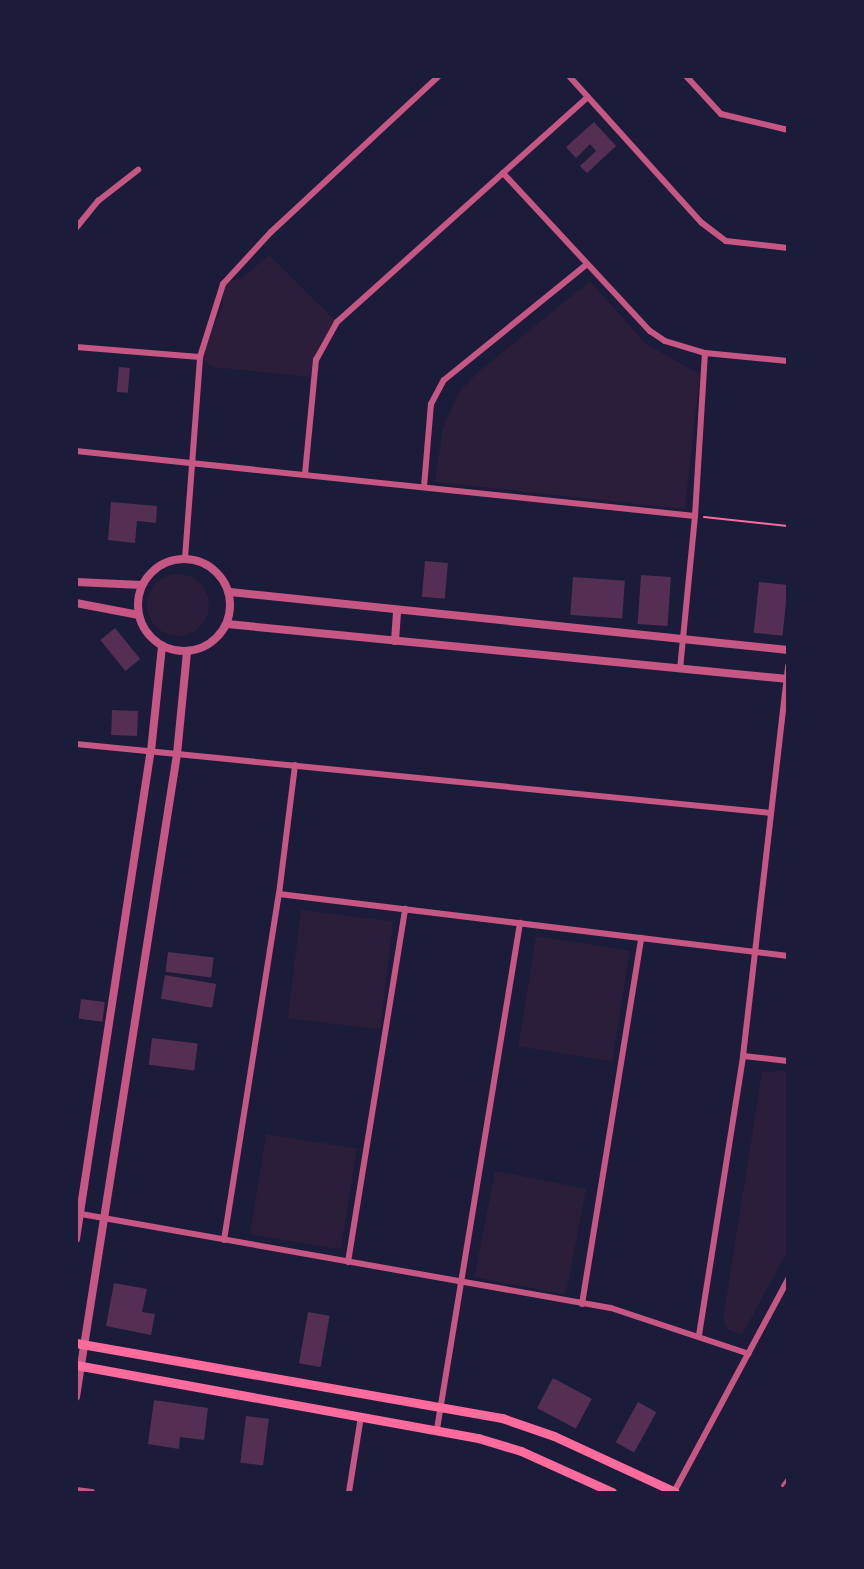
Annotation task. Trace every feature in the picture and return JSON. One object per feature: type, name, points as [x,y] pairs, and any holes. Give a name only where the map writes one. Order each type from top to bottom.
[{"type":"main road","points":[[81,1344],[441,1404],[502,1418],[554,1436],[675,1492]]},
{"type":"main road","points":[[79,1366],[437,1429],[522,1452],[612,1492]]},
{"type":"street","points":[[185,558],[200,357],[223,284],[271,232],[439,76]]},
{"type":"street","points":[[568,76],[702,223],[726,241],[788,248]]},
{"type":"street","points":[[686,76],[721,114],[788,130]]},
{"type":"street","points":[[305,474],[316,360],[337,322],[588,98]]},
{"type":"street","points":[[76,228],[98,201],[138,170]]},
{"type":"street","points":[[503,173],[650,332],[665,341],[705,353],[788,361]]},
{"type":"street","points":[[424,487],[431,404],[444,380],[587,264]]},
{"type":"street","points":[[76,347],[200,357]]},
{"type":"street","points":[[680,669],[695,516],[705,353]]},
{"type":"street","points":[[76,451],[695,516]]},
{"type":"street","points":[[185,558],[213,568],[230,592],[226,624],[210,644],[187,652],[162,646],[152,638],[139,615],[142,585],[160,565],[185,558]]},
{"type":"street","points":[[76,582],[142,585]]},
{"type":"street","points":[[230,592],[397,612],[788,650]]},
{"type":"street","points":[[76,603],[139,615]]},
{"type":"street","points":[[395,641],[397,612]]},
{"type":"street","points":[[226,624],[787,679]]},
{"type":"street","points":[[76,1239],[151,751],[162,646]]},
{"type":"street","points":[[76,1396],[81,1344],[107,1219],[177,754],[187,652]]},
{"type":"street","points":[[699,1335],[743,1056],[788,666]]},
{"type":"street","points":[[76,744],[771,813]]},
{"type":"street","points":[[224,1240],[279,894],[295,765]]},
{"type":"street","points":[[279,894],[788,956]]},
{"type":"street","points":[[348,1262],[405,909]]},
{"type":"street","points":[[437,1429],[520,924]]},
{"type":"street","points":[[582,1304],[641,938]]},
{"type":"street","points":[[743,1056],[788,1061]]},
{"type":"street","points":[[81,1214],[582,1304],[699,1335],[749,1354]]},
{"type":"street","points":[[675,1492],[788,1279]]},
{"type":"street","points":[[349,1492],[361,1415]]},
{"type":"street","points":[[76,1490],[92,1492]]},
{"type":"lane","points":[[782,1485],[788,1477]]},
{"type":"path","points":[[695,516],[788,526]]},
{"type":"shaded area","points":[[269,255],[337,322],[321,342],[311,377],[212,367],[200,357],[223,306],[223,284],[242,278]]},
{"type":"shaded area","points":[[590,281],[646,344],[700,374],[685,509],[435,482],[443,428],[459,392],[477,373]]},
{"type":"shaded area","points":[[178,574],[200,583],[209,605],[200,627],[178,636],[156,627],[147,605],[156,583]]},
{"type":"shaded area","points":[[301,910],[393,921],[380,1030],[288,1018]]},
{"type":"shaded area","points":[[536,936],[630,951],[612,1061],[518,1047]]},
{"type":"shaded area","points":[[787,1071],[787,1252],[742,1335],[727,1329],[723,1319],[762,1072]]},
{"type":"shaded area","points":[[266,1134],[357,1148],[341,1249],[250,1235]]},
{"type":"shaded area","points":[[495,1171],[586,1189],[566,1295],[474,1277]]},
{"type":"building","points":[[594,122],[616,146],[587,173],[580,166],[596,151],[590,144],[576,158],[566,147]]},
{"type":"building","points":[[119,367],[130,368],[128,393],[117,392]]},
{"type":"building","points":[[111,502],[157,506],[156,523],[137,521],[135,543],[108,540]]},
{"type":"building","points":[[425,561],[448,563],[445,599],[422,597]]},
{"type":"building","points":[[641,575],[671,577],[668,626],[638,624]]},
{"type":"building","points":[[573,577],[625,581],[622,619],[570,615]]},
{"type":"building","points":[[759,582],[788,585],[783,636],[754,633]]},
{"type":"building","points":[[115,628],[140,659],[125,671],[100,640]]},
{"type":"building","points":[[112,710],[138,711],[137,736],[111,735]]},
{"type":"building","points":[[168,952],[214,958],[211,977],[166,972]]},
{"type":"building","points":[[165,975],[216,984],[212,1008],[161,999]]},
{"type":"building","points":[[81,999],[105,1002],[102,1022],[79,1019]]},
{"type":"building","points":[[152,1038],[198,1044],[194,1070],[149,1065]]},
{"type":"building","points":[[114,1283],[147,1289],[142,1312],[155,1314],[151,1335],[106,1326]]},
{"type":"building","points":[[308,1312],[330,1316],[321,1367],[299,1363]]},
{"type":"building","points":[[553,1378],[592,1399],[576,1429],[537,1408]]},
{"type":"building","points":[[154,1400],[208,1408],[204,1440],[180,1437],[179,1449],[148,1444]]},
{"type":"building","points":[[638,1402],[656,1412],[634,1452],[616,1442]]},
{"type":"building","points":[[246,1416],[269,1419],[263,1465],[240,1463]]}]
